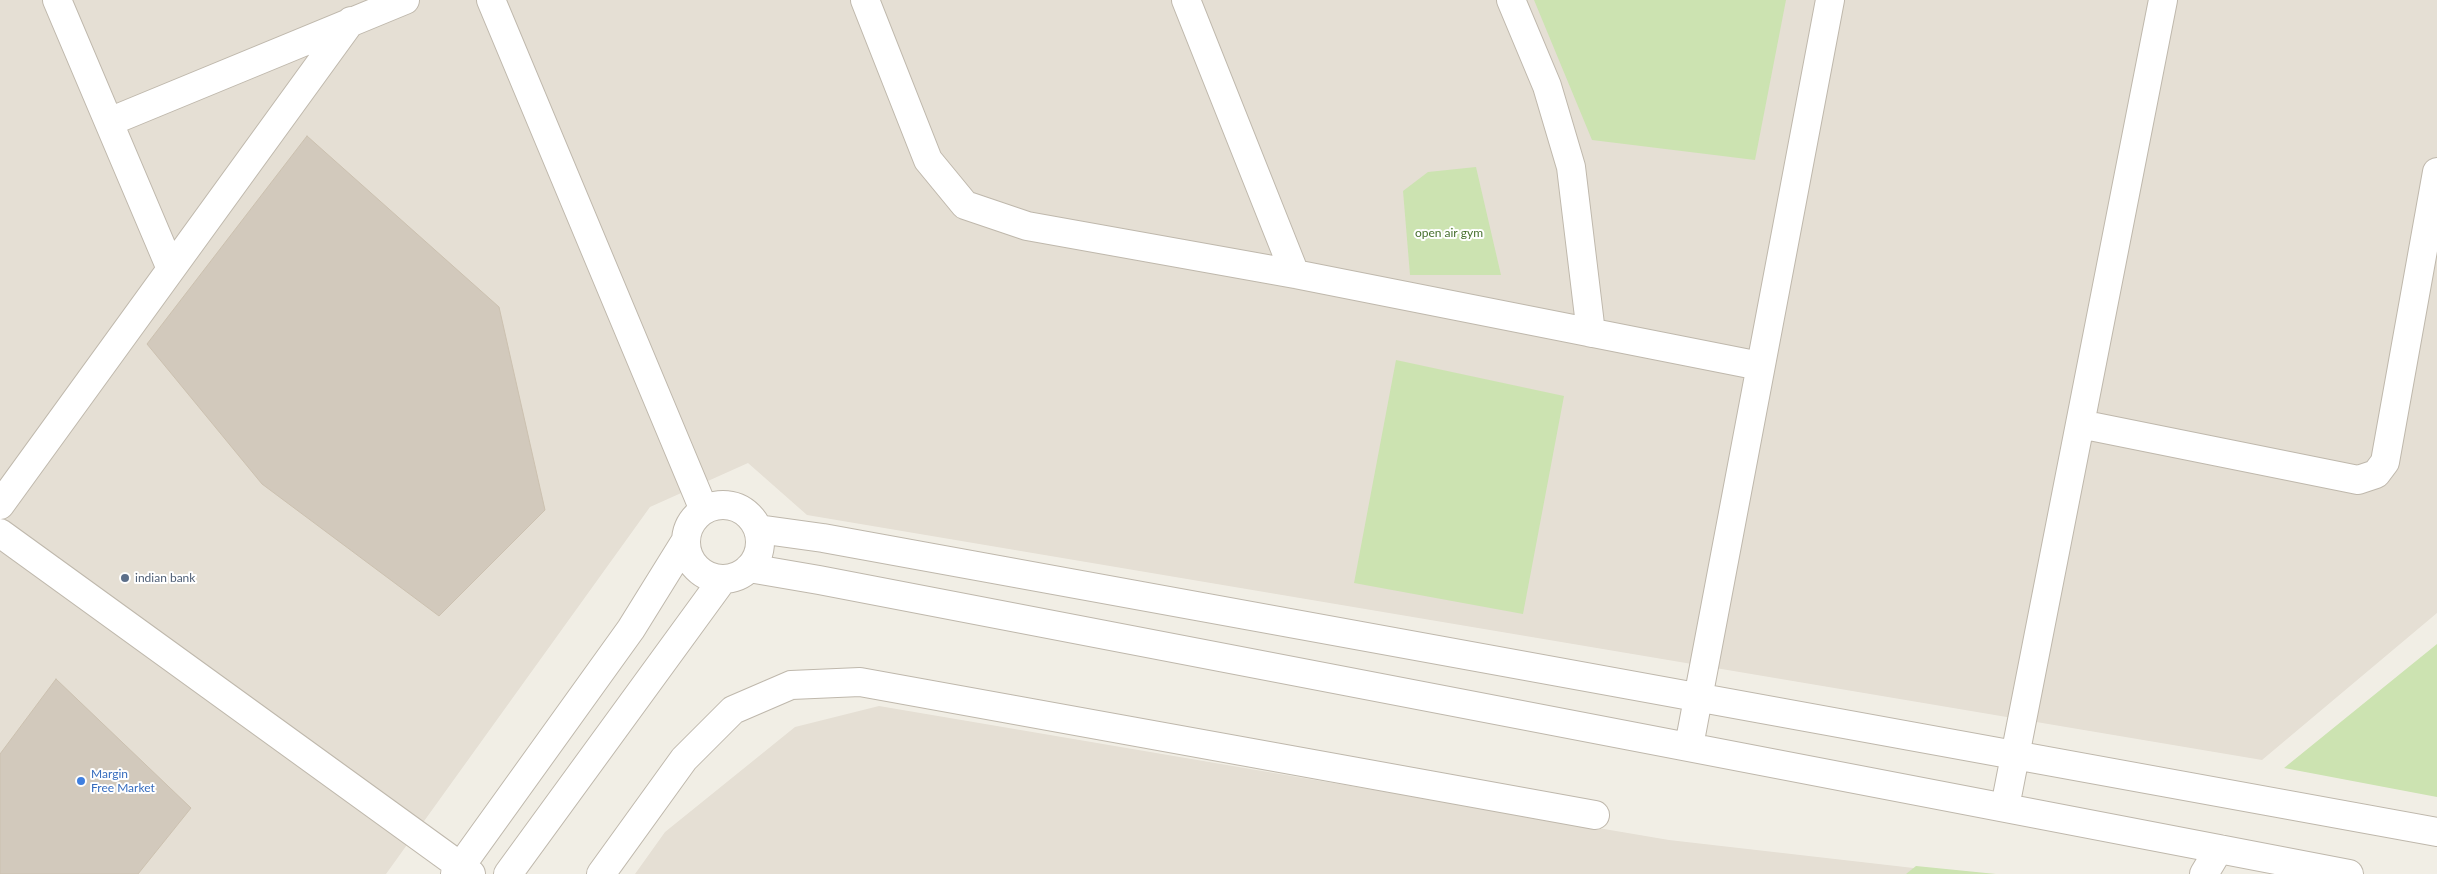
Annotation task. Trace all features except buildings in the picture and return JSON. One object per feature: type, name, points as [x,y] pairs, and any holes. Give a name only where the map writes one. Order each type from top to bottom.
[{"type":"street","points":[[57,0],[171,269]]},
{"type":"street","points":[[109,122],[405,0]]},
{"type":"street","points":[[491,0],[704,510]]},
{"type":"street","points":[[865,0],[928,160],[965,206],[1028,226],[1295,274],[1760,366]]},
{"type":"street","points":[[1186,0],[1295,274]]},
{"type":"street","points":[[1511,0],[1547,86],[1571,167],[1591,333]]},
{"type":"street","points":[[1688,746],[1830,0]]},
{"type":"street","points":[[2005,807],[2163,0]]},
{"type":"street","points":[[0,505],[351,21]]},
{"type":"street","points":[[2080,424],[2358,480],[2376,474],[2385,462],[2437,172]]},
{"type":"street","points":[[723,505],[739,508],[749,516],[758,529],[760,542],[756,557],[749,568],[739,575],[723,579],[705,574],[696,568],[688,556],[685,542],[687,530],[696,516],[704,510],[723,505]]},
{"type":"street","points":[[758,529],[843,542],[2437,832]]},
{"type":"street","points":[[0,533],[462,871],[632,629],[685,542]]},
{"type":"street","points":[[749,568],[1688,746],[2349,874]]},
{"type":"street","points":[[508,874],[723,579]]},
{"type":"street","points":[[601,874],[684,759],[733,710],[791,685],[860,682],[1595,815]]},
{"type":"street","points":[[2204,874],[2219,849]]},
{"type":"shaded area","points":[[0,0],[2437,0],[2437,613],[2262,760],[807,515],[748,463],[650,507],[386,874],[0,874]]},
{"type":"shaded area","points":[[879,706],[1669,840],[1966,874],[635,874],[665,832],[795,727]]},
{"type":"green space","points":[[1534,0],[1786,0],[1755,160],[1592,140]]},
{"type":"green space","name":"open air gym","points":[[1476,167],[1501,275],[1410,275],[1403,191],[1428,172]]},
{"type":"green space","points":[[1396,360],[1564,396],[1523,614],[1354,583]]},
{"type":"green space","points":[[2437,644],[2437,797],[2284,768]]},
{"type":"green space","points":[[1916,866],[1996,874],[1906,874]]},
{"type":"place","name":"indian bank","points":[[125,578]]},
{"type":"place","name":"Margin Free Market","points":[[81,781]]}]
